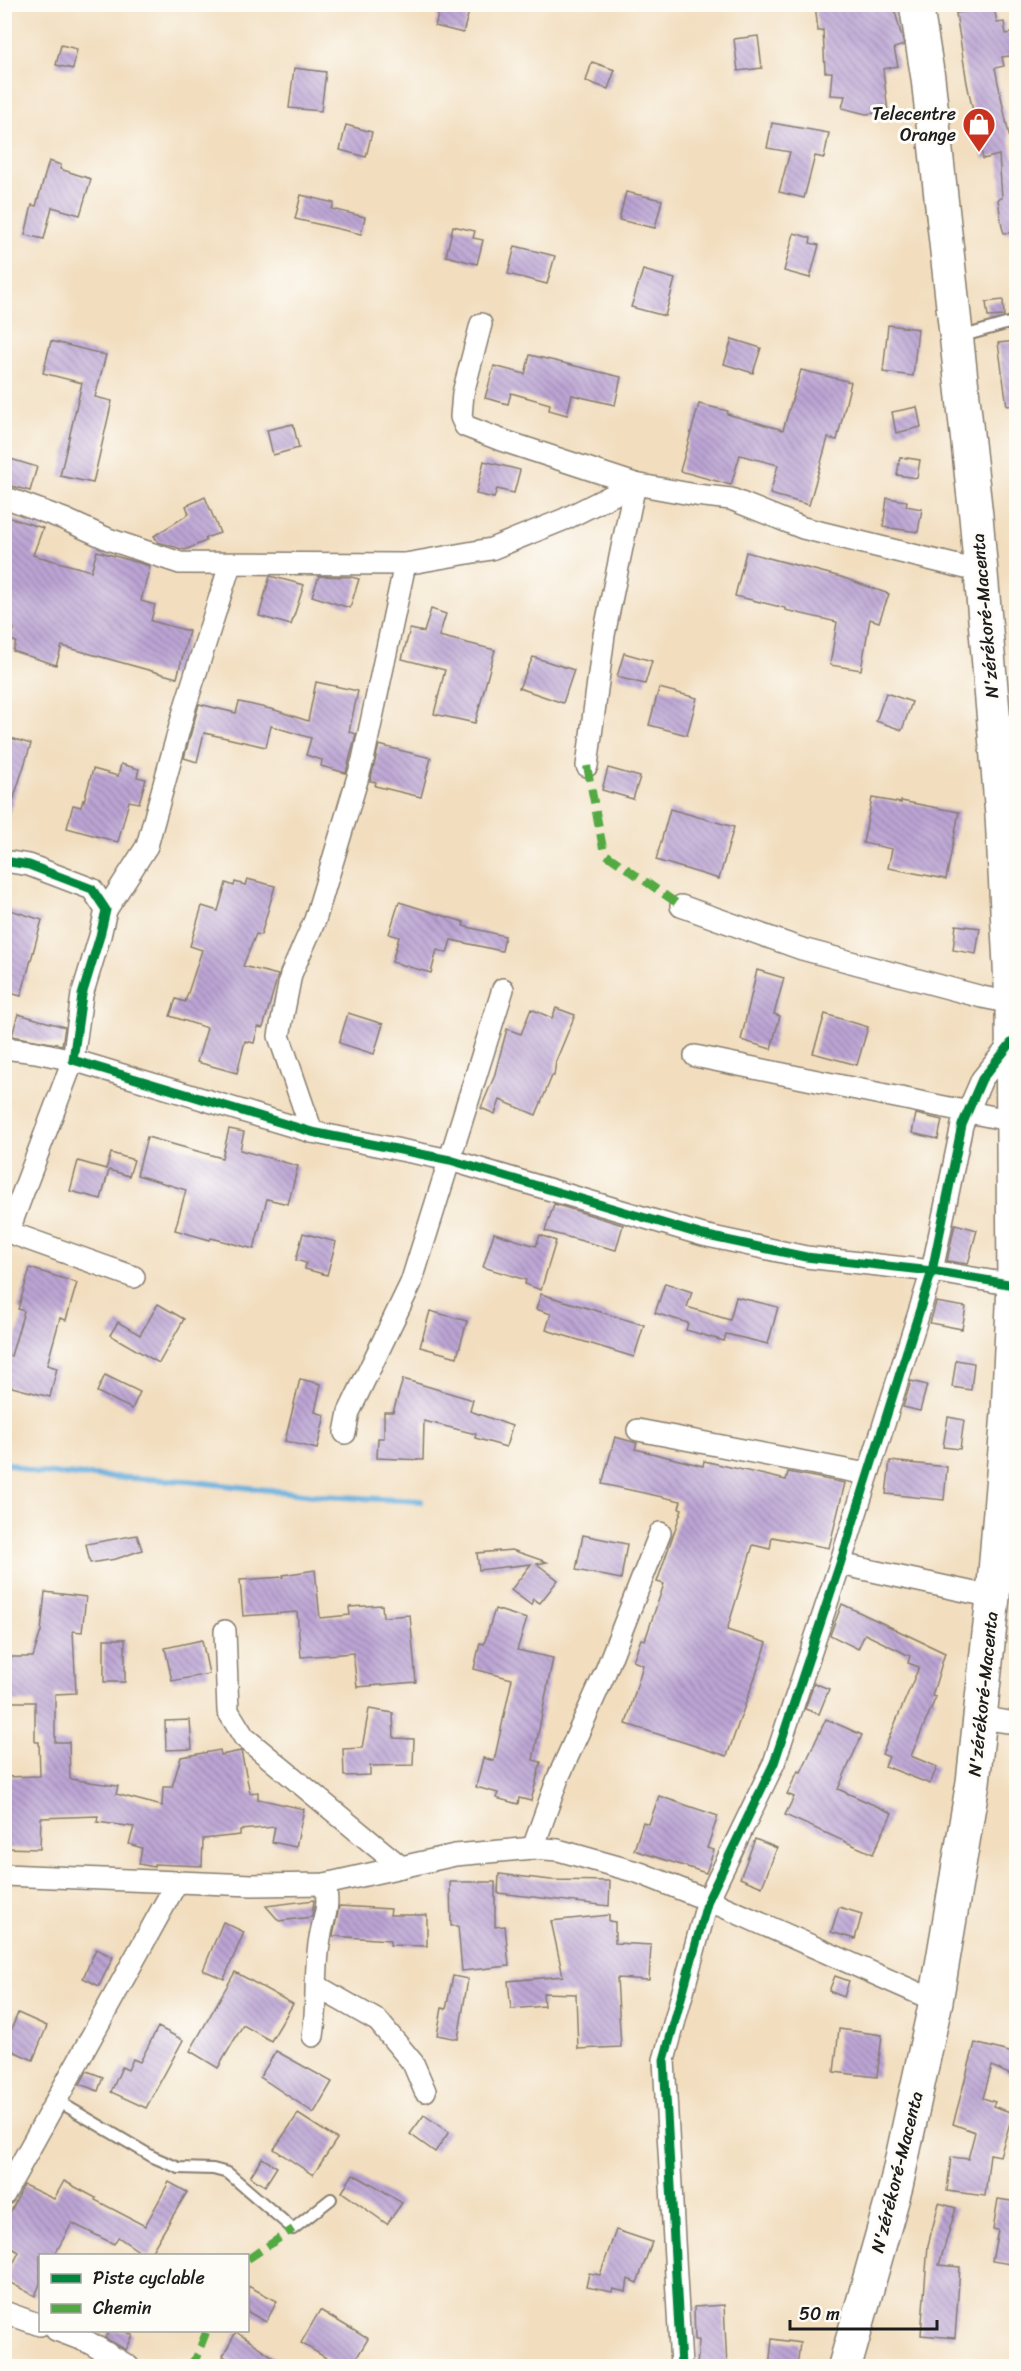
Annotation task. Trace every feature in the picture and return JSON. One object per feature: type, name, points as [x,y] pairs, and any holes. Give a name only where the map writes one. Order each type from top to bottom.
[{"type":"highway","name":"N'zérékoré-Macenta","points":[[845,2367],[896,2186],[936,2001],[974,1782],[993,1597],[1008,1413],[1014,1285],[1013,982],[1009,816],[928,78],[916,4]]},
{"type":"street","points":[[481,324],[463,393],[461,417],[465,426],[635,484],[731,499],[803,528],[982,572]]},
{"type":"street","points":[[4,497],[64,519],[108,539],[180,563],[405,564],[491,549],[565,519],[635,484]]},
{"type":"street","points":[[587,766],[604,635],[635,484]]},
{"type":"street","points":[[312,1132],[279,1036],[291,974],[315,920],[363,760],[405,564]]},
{"type":"street","points":[[134,1277],[6,1232],[73,1060],[82,995],[106,910],[147,846],[186,704],[230,565]]},
{"type":"street","points":[[4,861],[29,865],[92,888],[106,910]]},
{"type":"street","points":[[681,906],[802,949],[982,997],[1013,982]]},
{"type":"street","points":[[345,1433],[349,1412],[411,1283],[503,988]]},
{"type":"street","points":[[681,2367],[664,2060],[708,1900],[774,1763],[840,1564],[932,1272],[962,1125],[982,1079],[1012,1042]]},
{"type":"street","points":[[4,1048],[73,1060],[312,1132],[450,1160],[703,1235],[806,1257],[932,1272],[1014,1285]]},
{"type":"street","points":[[695,1056],[1012,1121]]},
{"type":"street","points":[[638,1430],[867,1474]]},
{"type":"street","points":[[533,1848],[558,1778],[605,1673],[660,1533]]},
{"type":"street","points":[[840,1564],[993,1597]]},
{"type":"street","points":[[225,1631],[228,1711],[244,1737],[401,1867]]},
{"type":"street","points":[[981,1718],[1017,1724]]},
{"type":"street","points":[[4,1875],[252,1885],[325,1884],[455,1855],[533,1848],[558,1850],[640,1873],[708,1900],[936,2001]]},
{"type":"street","points":[[4,2195],[177,1882]]},
{"type":"street","points":[[314,2036],[320,1938],[329,1900],[325,1884]]},
{"type":"street","points":[[318,1987],[378,2021],[413,2063],[425,2091]]},
{"type":"street","points":[[4,2312],[39,2325]]},
{"type":"street","points":[[59,2332],[87,2342],[128,2367]]},
{"type":"lane","points":[[956,338],[1017,321]]},
{"type":"lane","points":[[56,2100],[153,2157],[179,2168],[213,2169],[228,2173],[293,2229],[331,2199]]},
{"type":"building","points":[[441,4],[471,4],[463,33],[435,26]]},
{"type":"building","points":[[815,4],[893,4],[904,45],[894,48],[898,66],[883,69],[888,112],[866,114],[842,108],[845,96],[830,95],[832,72],[825,72],[823,30],[818,31]]},
{"type":"building","points":[[994,7],[997,23],[1004,22],[1006,34],[1017,32],[1017,55],[1002,57],[1004,66],[995,68],[1014,159],[1017,159],[1017,232],[1004,233],[998,199],[1002,198],[999,155],[983,159],[967,83],[956,13]]},
{"type":"building","points":[[758,36],[762,68],[738,71],[734,39]]},
{"type":"building","points":[[61,45],[77,49],[73,69],[56,65]]},
{"type":"building","points":[[592,62],[615,70],[608,89],[586,81]]},
{"type":"building","points":[[294,68],[326,72],[321,111],[289,108]]},
{"type":"building","points":[[772,123],[829,133],[824,158],[815,156],[804,198],[779,192],[790,152],[767,148]]},
{"type":"building","points":[[346,125],[372,132],[366,157],[340,150]]},
{"type":"building","points":[[49,161],[61,165],[60,169],[91,179],[80,215],[52,207],[44,239],[25,235],[32,205],[36,206]]},
{"type":"building","points":[[626,192],[662,200],[655,228],[619,220]]},
{"type":"building","points":[[301,195],[334,203],[332,209],[365,217],[361,234],[295,219]]},
{"type":"building","points":[[453,226],[475,231],[473,238],[483,240],[477,264],[446,256]]},
{"type":"building","points":[[794,233],[811,238],[810,243],[819,245],[810,278],[784,271]]},
{"type":"building","points":[[515,246],[555,256],[547,284],[508,274]]},
{"type":"building","points":[[643,270],[675,279],[665,316],[631,307]]},
{"type":"building","points":[[1003,300],[1004,316],[988,317],[986,302]]},
{"type":"building","points":[[888,325],[918,329],[913,376],[883,372]]},
{"type":"building","points":[[732,339],[761,348],[753,373],[724,364]]},
{"type":"building","points":[[51,341],[106,355],[95,397],[112,401],[93,483],[60,476],[82,383],[43,373]]},
{"type":"building","points":[[1017,341],[1017,405],[1007,406],[998,343]]},
{"type":"building","points":[[530,355],[621,377],[615,405],[572,395],[567,415],[549,410],[550,404],[511,393],[508,404],[485,398],[494,366],[525,374]]},
{"type":"building","points":[[801,370],[851,382],[837,440],[828,438],[809,505],[770,494],[778,465],[740,455],[731,485],[680,471],[699,404],[728,411],[727,414],[783,430]]},
{"type":"building","points":[[917,407],[921,427],[896,433],[892,412]]},
{"type":"building","points":[[293,424],[299,448],[273,455],[267,430]]},
{"type":"building","points":[[4,457],[37,467],[30,491],[4,484]]},
{"type":"building","points":[[900,457],[920,460],[917,478],[897,475]]},
{"type":"building","points":[[484,461],[520,470],[514,493],[497,489],[494,498],[476,494]]},
{"type":"building","points":[[205,497],[220,533],[205,538],[206,541],[185,550],[158,542],[154,536],[189,514],[186,506]]},
{"type":"building","points":[[887,498],[907,501],[906,506],[922,509],[918,532],[883,527]]},
{"type":"building","points":[[4,516],[43,528],[33,555],[91,571],[97,551],[150,566],[141,601],[155,605],[151,621],[189,631],[177,678],[62,646],[56,665],[13,651],[16,642],[11,640],[14,629],[4,627]]},
{"type":"building","points":[[746,552],[841,577],[889,594],[879,622],[870,619],[861,670],[830,665],[837,622],[735,596]]},
{"type":"building","points":[[270,576],[304,585],[291,625],[259,616]]},
{"type":"building","points":[[319,576],[359,579],[350,608],[312,596]]},
{"type":"building","points":[[431,609],[446,614],[439,636],[495,650],[475,723],[434,714],[445,670],[402,659],[410,629],[424,632]]},
{"type":"building","points":[[624,653],[652,661],[645,684],[617,677]]},
{"type":"building","points":[[533,657],[574,670],[563,703],[519,688]]},
{"type":"building","points":[[316,682],[358,691],[349,732],[356,734],[346,773],[321,766],[322,760],[306,755],[311,738],[271,726],[266,747],[204,733],[197,762],[184,758],[199,704],[236,713],[239,702],[275,710],[308,721]]},
{"type":"building","points":[[659,688],[697,698],[687,735],[649,725]]},
{"type":"building","points":[[886,693],[912,702],[902,730],[876,721]]},
{"type":"building","points":[[4,736],[31,744],[8,816],[4,815]]},
{"type":"building","points":[[379,745],[431,758],[421,797],[375,786],[376,782],[370,781]]},
{"type":"building","points":[[121,764],[139,769],[137,777],[146,779],[139,803],[129,801],[118,842],[67,828],[73,805],[81,807],[84,801],[93,769],[118,776]]},
{"type":"building","points":[[608,768],[640,777],[633,799],[602,790]]},
{"type":"building","points":[[872,798],[959,812],[946,879],[888,868],[892,849],[863,843]]},
{"type":"building","points":[[670,809],[734,827],[719,879],[656,860]]},
{"type":"building","points":[[247,879],[275,886],[261,935],[256,934],[243,966],[278,975],[263,1028],[258,1027],[254,1043],[245,1041],[237,1073],[197,1062],[207,1028],[170,1016],[176,999],[185,1002],[202,950],[190,946],[202,906],[218,911],[226,883],[234,886],[235,882],[245,885]]},
{"type":"building","points":[[399,902],[464,922],[463,926],[505,936],[502,951],[451,940],[447,953],[437,950],[431,973],[392,962],[399,937],[389,934]]},
{"type":"building","points":[[4,908],[42,920],[21,996],[6,992],[10,978],[4,976],[10,954],[4,952]]},
{"type":"building","points":[[956,925],[980,928],[976,954],[953,950]]},
{"type":"building","points":[[757,970],[784,978],[774,1014],[780,1016],[771,1049],[741,1040]]},
{"type":"building","points":[[556,1008],[575,1015],[556,1061],[554,1076],[552,1076],[536,1115],[500,1100],[495,1114],[481,1108],[494,1077],[507,1029],[521,1034],[531,1009],[552,1018]]},
{"type":"building","points":[[348,1013],[383,1024],[374,1054],[339,1043]]},
{"type":"building","points":[[18,1014],[65,1027],[62,1045],[12,1036]]},
{"type":"building","points":[[825,1014],[868,1027],[857,1065],[813,1053]]},
{"type":"building","points":[[916,1114],[942,1120],[938,1139],[912,1133]]},
{"type":"building","points":[[229,1129],[244,1132],[240,1150],[298,1166],[288,1204],[267,1199],[254,1249],[175,1230],[186,1190],[137,1175],[147,1137],[222,1158]]},
{"type":"building","points":[[111,1153],[134,1160],[129,1176],[109,1170],[101,1199],[70,1191],[78,1161],[106,1169]]},
{"type":"building","points":[[554,1204],[623,1225],[616,1250],[545,1231]]},
{"type":"building","points":[[955,1224],[977,1230],[968,1264],[947,1261]]},
{"type":"building","points":[[303,1233],[336,1242],[327,1275],[305,1269],[306,1263],[296,1260]]},
{"type":"building","points":[[494,1233],[536,1246],[540,1235],[556,1241],[541,1290],[525,1284],[526,1280],[483,1267]]},
{"type":"building","points":[[30,1268],[77,1283],[66,1320],[60,1318],[47,1365],[57,1368],[50,1397],[4,1385],[4,1354],[11,1356],[24,1311],[18,1309]]},
{"type":"building","points":[[665,1283],[692,1292],[687,1307],[730,1320],[736,1297],[778,1307],[768,1344],[726,1334],[724,1341],[686,1330],[688,1323],[655,1313]]},
{"type":"building","points":[[541,1294],[644,1325],[634,1357],[546,1330],[551,1314],[536,1309]]},
{"type":"building","points":[[936,1302],[966,1307],[962,1329],[930,1323]]},
{"type":"building","points":[[158,1304],[184,1319],[159,1363],[110,1335],[118,1322],[140,1335]]},
{"type":"building","points":[[430,1311],[467,1321],[457,1357],[420,1347]]},
{"type":"building","points":[[956,1360],[974,1363],[971,1390],[952,1387]]},
{"type":"building","points":[[105,1375],[140,1392],[132,1409],[97,1392]]},
{"type":"building","points":[[300,1379],[321,1384],[315,1412],[325,1415],[317,1449],[285,1441]]},
{"type":"building","points":[[403,1379],[473,1400],[470,1411],[512,1426],[506,1447],[475,1438],[476,1434],[424,1421],[423,1460],[377,1458],[378,1438],[384,1438],[384,1412],[393,1412]]},
{"type":"building","points":[[911,1381],[927,1385],[920,1411],[903,1407]]},
{"type":"building","points":[[948,1417],[964,1420],[960,1449],[943,1447]]},
{"type":"building","points":[[615,1437],[637,1443],[635,1449],[703,1466],[704,1461],[786,1480],[788,1472],[845,1483],[829,1548],[772,1537],[770,1549],[753,1545],[727,1630],[767,1643],[727,1756],[626,1724],[643,1665],[633,1661],[641,1639],[645,1640],[664,1584],[657,1582],[682,1509],[679,1508],[681,1501],[602,1484]]},
{"type":"building","points":[[890,1461],[947,1467],[944,1500],[886,1494]]},
{"type":"building","points":[[137,1535],[142,1550],[116,1559],[90,1563],[86,1544]]},
{"type":"building","points":[[583,1535],[627,1544],[621,1579],[576,1570]]},
{"type":"building","points":[[512,1550],[547,1562],[537,1564],[558,1580],[540,1603],[533,1599],[531,1605],[511,1590],[531,1564],[479,1570],[477,1553]]},
{"type":"building","points":[[315,1570],[320,1618],[350,1615],[349,1607],[382,1605],[383,1617],[410,1615],[416,1682],[357,1687],[353,1653],[301,1657],[297,1612],[243,1616],[240,1580],[283,1577],[283,1575]]},
{"type":"building","points":[[45,1592],[86,1597],[82,1632],[73,1631],[76,1693],[55,1694],[55,1742],[69,1742],[70,1779],[118,1786],[116,1794],[162,1806],[163,1787],[172,1787],[181,1757],[220,1750],[221,1755],[241,1751],[250,1793],[258,1792],[258,1799],[304,1809],[296,1847],[272,1842],[275,1827],[240,1830],[240,1835],[203,1839],[202,1866],[154,1864],[154,1867],[139,1864],[142,1848],[129,1844],[134,1827],[97,1822],[98,1816],[41,1818],[40,1849],[4,1848],[4,1777],[40,1776],[39,1742],[35,1742],[35,1702],[4,1702],[4,1657],[33,1657],[41,1631]]},
{"type":"building","points":[[842,1604],[945,1653],[932,1696],[936,1697],[911,1756],[937,1767],[930,1784],[885,1766],[889,1757],[882,1754],[919,1667],[908,1663],[910,1656],[865,1634],[858,1649],[830,1635]]},
{"type":"building","points":[[495,1609],[527,1619],[517,1650],[553,1658],[533,1760],[541,1762],[531,1801],[519,1798],[518,1804],[496,1798],[498,1793],[476,1787],[483,1758],[494,1761],[512,1679],[474,1669],[480,1643],[484,1644]]},
{"type":"building","points":[[104,1639],[125,1639],[125,1682],[104,1682]]},
{"type":"building","points":[[202,1640],[209,1674],[172,1681],[165,1648]]},
{"type":"building","points":[[814,1683],[829,1689],[819,1714],[805,1709]]},
{"type":"building","points":[[369,1709],[393,1713],[394,1738],[414,1739],[413,1765],[370,1766],[370,1775],[344,1776],[343,1749],[362,1748]]},
{"type":"building","points":[[826,1719],[862,1735],[838,1789],[892,1813],[873,1854],[785,1815],[794,1797],[787,1794],[798,1771],[801,1772]]},
{"type":"building","points":[[190,1720],[192,1749],[166,1750],[165,1721]]},
{"type":"building","points":[[659,1796],[718,1816],[707,1848],[714,1850],[706,1873],[634,1850],[643,1822],[649,1824]]},
{"type":"building","points":[[755,1839],[777,1848],[762,1887],[740,1878]]},
{"type":"building","points":[[499,1874],[551,1880],[610,1881],[609,1906],[498,1893]]},
{"type":"building","points":[[450,1882],[495,1882],[495,1927],[505,1926],[509,1966],[462,1971],[458,1926],[451,1926]]},
{"type":"building","points":[[314,1900],[312,1917],[279,1921],[266,1906]]},
{"type":"building","points":[[339,1906],[391,1909],[390,1915],[427,1915],[427,1946],[390,1945],[390,1940],[333,1936]]},
{"type":"building","points":[[839,1907],[862,1914],[855,1939],[831,1932]]},
{"type":"building","points":[[609,1915],[609,1921],[615,1922],[615,1943],[651,1945],[649,1980],[617,1978],[621,2047],[578,2049],[576,1994],[543,1993],[544,2006],[511,2009],[508,1981],[563,1976],[551,1921]]},
{"type":"building","points":[[223,1922],[244,1932],[224,1979],[203,1970]]},
{"type":"building","points":[[96,1949],[113,1957],[99,1986],[83,1978]]},
{"type":"building","points":[[235,1972],[293,2004],[271,2041],[243,2025],[218,2068],[190,2051]]},
{"type":"building","points":[[453,1976],[468,1979],[458,2039],[437,2035],[442,2008],[446,2009]]},
{"type":"building","points":[[835,1976],[849,1981],[844,1997],[829,1991]]},
{"type":"building","points":[[18,2013],[47,2026],[33,2060],[4,2047]]},
{"type":"building","points":[[158,2027],[183,2040],[146,2108],[111,2092],[122,2067],[128,2070],[133,2059],[140,2062]]},
{"type":"building","points":[[839,2029],[882,2035],[877,2077],[834,2072]]},
{"type":"building","points":[[975,2043],[1017,2054],[1017,2078],[992,2066],[983,2098],[995,2102],[993,2106],[1013,2113],[1000,2156],[990,2154],[985,2196],[947,2191],[951,2157],[968,2159],[975,2132],[953,2124]]},
{"type":"building","points":[[276,2051],[332,2082],[314,2113],[260,2077]]},
{"type":"building","points":[[87,2071],[103,2077],[98,2091],[80,2084]]},
{"type":"building","points":[[298,2114],[337,2139],[313,2175],[274,2149]]},
{"type":"building","points":[[424,2115],[449,2132],[435,2152],[410,2134]]},
{"type":"building","points":[[262,2158],[277,2167],[265,2186],[250,2177]]},
{"type":"building","points":[[353,2174],[402,2203],[387,2224],[342,2192]]},
{"type":"building","points":[[64,2181],[145,2226],[169,2182],[187,2192],[150,2254],[143,2254],[118,2237],[114,2244],[72,2223],[55,2254],[39,2254],[39,2286],[35,2296],[5,2280],[19,2252],[4,2244],[4,2208],[11,2211],[24,2185],[54,2199]]},
{"type":"building","points":[[998,2199],[1017,2202],[1017,2221],[1010,2264],[992,2261],[998,2230],[993,2229]]},
{"type":"building","points":[[939,2203],[956,2208],[939,2265],[960,2267],[955,2338],[921,2335],[928,2245]]},
{"type":"building","points":[[616,2230],[652,2242],[637,2283],[628,2279],[626,2292],[586,2287],[589,2273],[600,2275]]},
{"type":"building","points":[[249,2287],[277,2301],[266,2322],[249,2313]]},
{"type":"building","points":[[724,2305],[727,2367],[697,2367],[699,2340],[695,2340],[694,2307]]},
{"type":"building","points":[[320,2310],[368,2339],[351,2367],[341,2367],[301,2343]]},
{"type":"building","points":[[108,2332],[126,2332],[133,2335],[126,2350],[105,2338]]},
{"type":"building","points":[[236,2332],[288,2367],[242,2367],[223,2356]]},
{"type":"building","points":[[772,2339],[800,2343],[797,2367],[769,2367]]},
{"type":"waterway","points":[[4,1462],[36,1473],[187,1481],[322,1496],[421,1501]]},
{"type":"marked path","points":[[587,766],[604,853],[681,906]]},
{"type":"marked path","points":[[249,2258],[293,2229]]},
{"type":"marked path","points":[[189,2366],[196,2358],[206,2332]]},
{"type":"cycle path","points":[[4,861],[29,865],[92,889],[106,910],[82,995],[73,1060],[312,1132],[450,1160],[703,1235],[806,1257],[932,1271],[1014,1285]]},
{"type":"cycle path","points":[[681,2366],[664,2060],[708,1900],[774,1763],[840,1564],[932,1271],[962,1125],[982,1079],[1012,1042]]},
{"type":"place","name":"Telecentre Orange","points":[[979,153]]}]
